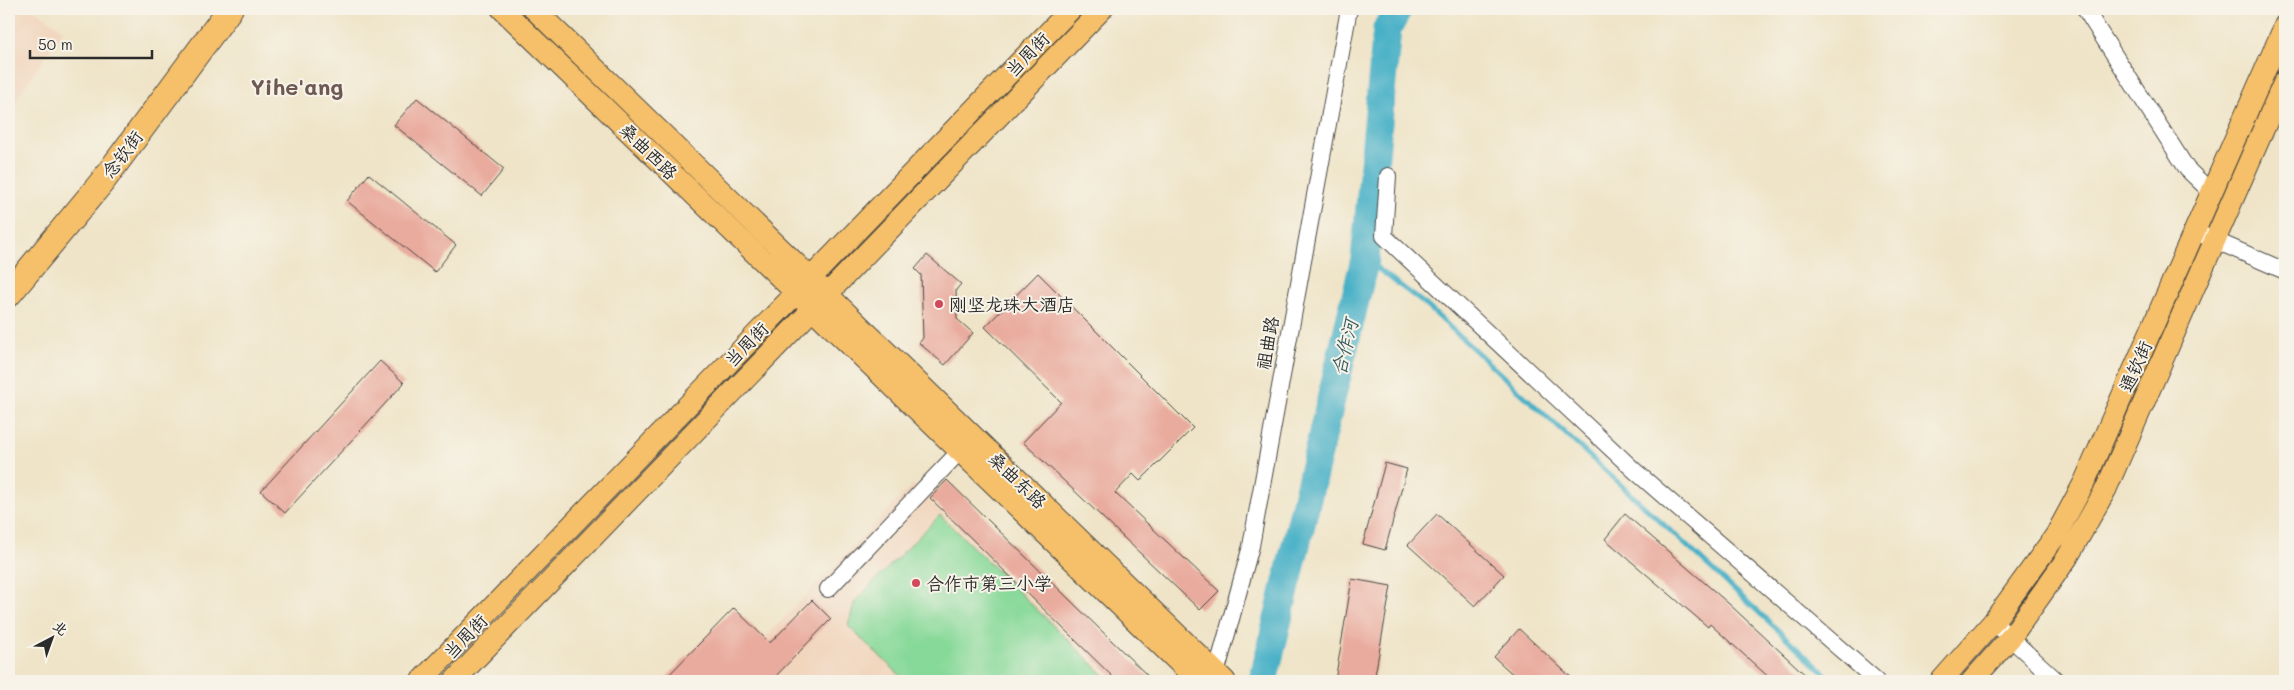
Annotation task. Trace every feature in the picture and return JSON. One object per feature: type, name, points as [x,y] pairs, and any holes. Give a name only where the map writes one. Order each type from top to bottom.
[{"type":"highway","name":"念钦街","points":[[9,269],[90,173],[210,9]]},
{"type":"highway","name":"念钦街","points":[[9,294],[102,182],[230,9]]},
{"type":"main road","name":"桑曲西路","points":[[502,9],[796,292]]},
{"type":"main road","name":"桑曲西路","points":[[534,9],[811,277]]},
{"type":"main road","name":"当周街","points":[[421,681],[1071,9]]},
{"type":"main road","name":"当周街","points":[[454,681],[1102,9]]},
{"type":"main road","name":"通钦街","points":[[1941,681],[1993,622],[2056,535],[2084,483],[2285,25]]},
{"type":"main road","points":[[1972,681],[2010,637],[2067,558],[2106,489],[2285,80]]},
{"type":"main road","name":"桑曲东路","points":[[811,277],[820,302],[960,451],[1214,679]]},
{"type":"main road","name":"桑曲东路","points":[[796,292],[820,302],[1214,679]]},
{"type":"street","name":"祖曲路","points":[[1214,679],[1251,546],[1349,9]]},
{"type":"street","points":[[2086,9],[2188,169],[2211,192]]},
{"type":"street","points":[[1388,176],[1384,236],[1635,470],[1877,681]]},
{"type":"street","points":[[2194,231],[2285,271]]},
{"type":"street","points":[[828,589],[960,451]]},
{"type":"street","points":[[1993,622],[2057,681]]},
{"type":"shaded area","points":[[9,9],[33,9],[64,30],[9,109]]},
{"type":"shaded area","name":"合作市第三小学","points":[[913,484],[1114,681],[724,681]]},
{"type":"green space","name":"合作市第三小学","points":[[940,515],[1110,681],[906,681],[848,626],[855,601]]},
{"type":"building","points":[[417,98],[504,169],[482,196],[394,125]]},
{"type":"building","points":[[369,174],[456,245],[435,272],[347,201]]},
{"type":"building","name":"刚坚龙珠大酒店","points":[[927,255],[961,284],[956,290],[957,319],[973,333],[945,365],[919,343],[923,338],[921,275],[915,269]]},
{"type":"building","points":[[1038,273],[1193,428],[1140,481],[1133,474],[1115,493],[1219,591],[1200,610],[1023,442],[1061,402],[985,327]]},
{"type":"building","points":[[380,361],[404,383],[285,513],[261,491]]},
{"type":"building","points":[[1385,463],[1407,469],[1385,550],[1363,544]]},
{"type":"building","points":[[947,480],[1153,681],[1117,681],[930,498]]},
{"type":"building","points":[[1437,514],[1504,575],[1475,606],[1408,545]]},
{"type":"building","points":[[1625,514],[1728,603],[1812,681],[1773,681],[1710,624],[1708,627],[1605,539]]},
{"type":"building","points":[[1352,579],[1391,586],[1374,681],[1335,681]]},
{"type":"building","points":[[812,600],[831,619],[771,681],[663,681],[734,608],[770,643]]},
{"type":"building","points":[[1519,629],[1575,681],[1520,681],[1494,657]]},
{"type":"waterway","name":"合作河","points":[[1263,681],[1365,259],[1387,29],[1398,9]]},
{"type":"waterway","points":[[1365,259],[1426,305],[1833,681]]},
{"type":"place","name":"刚坚龙珠大酒店","points":[[939,304]]},
{"type":"place","name":"合作市第三小学","points":[[916,583]]},
{"type":"district","name":"Yihe'ang","points":[[297,86]]}]
